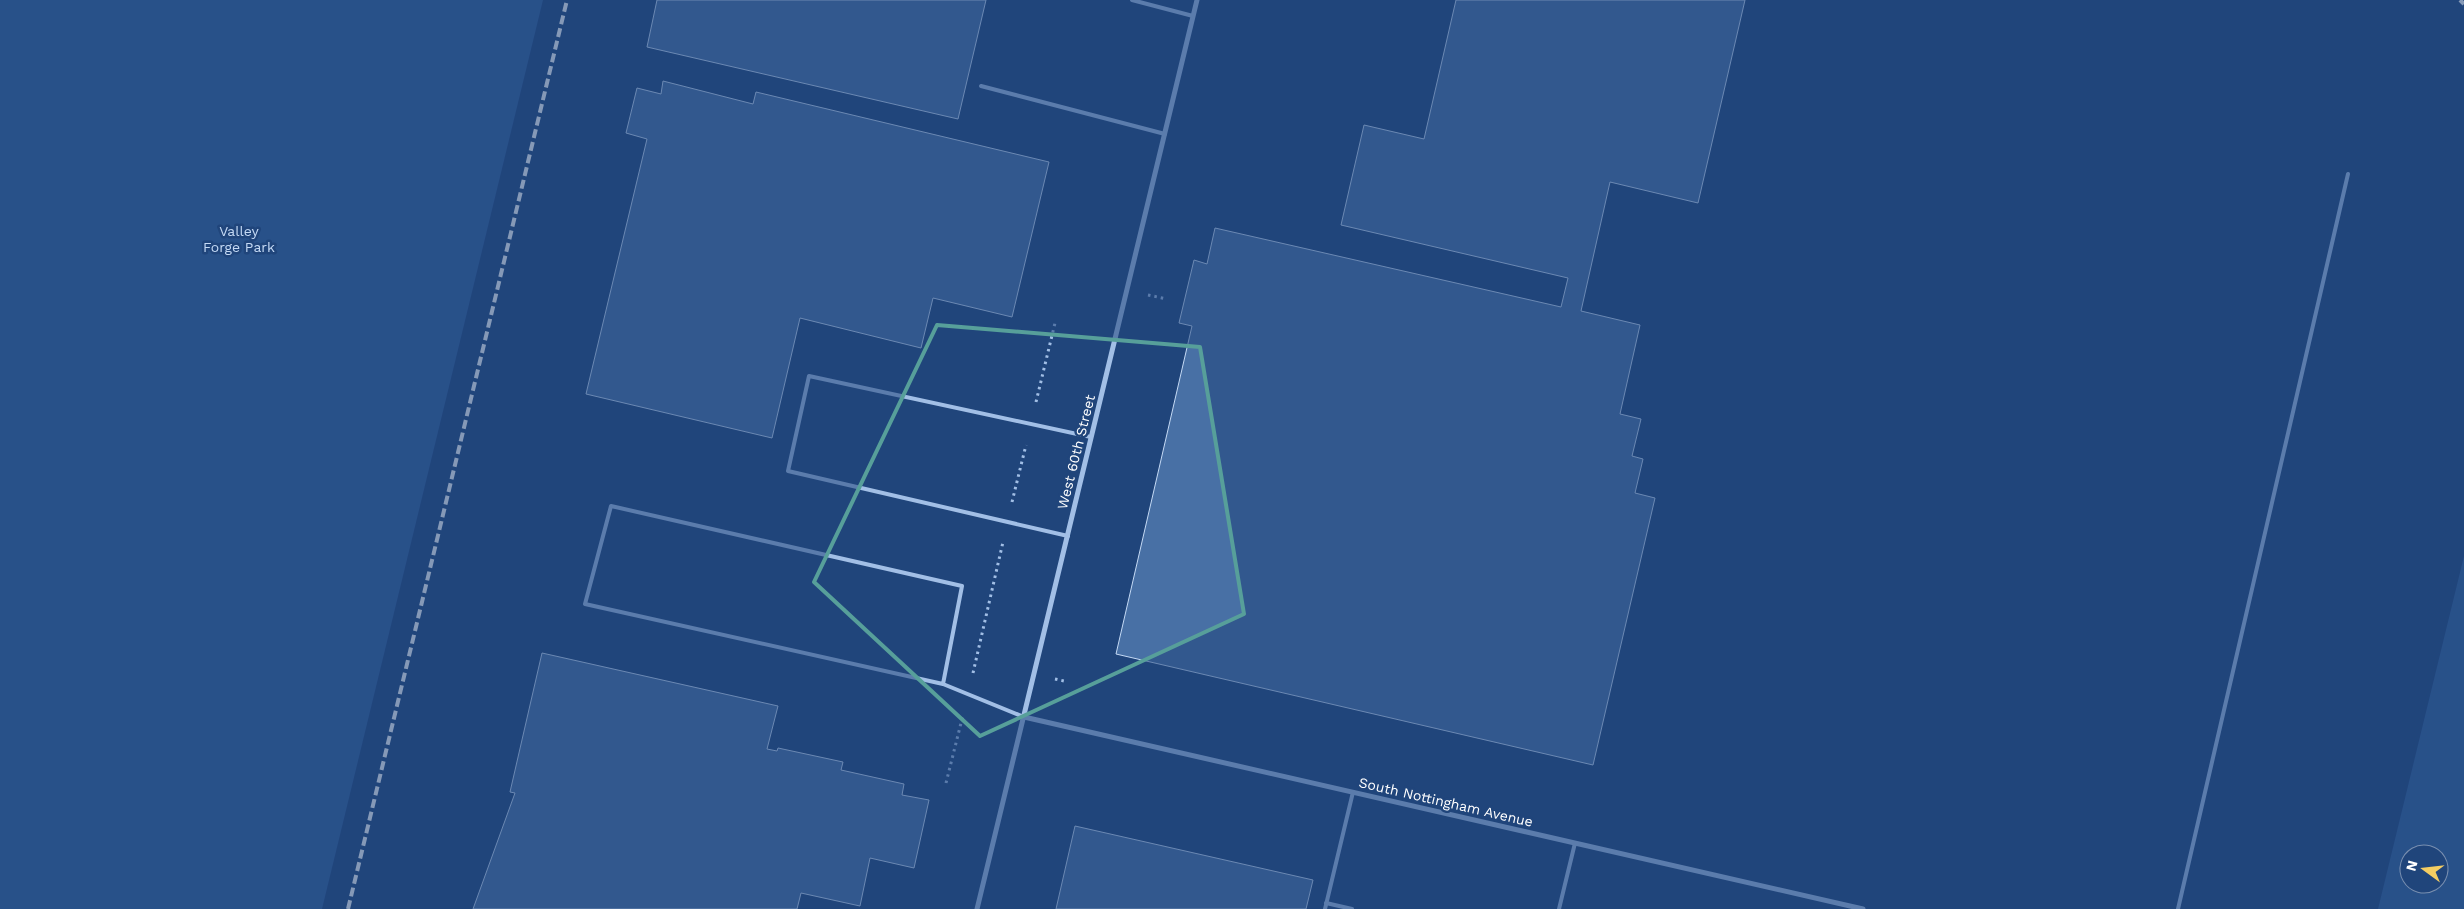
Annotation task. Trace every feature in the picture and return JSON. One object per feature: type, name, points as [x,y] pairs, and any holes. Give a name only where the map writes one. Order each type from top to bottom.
[{"type":"street","name":"West 60th Street","points":[[978,909],[1197,0]]},
{"type":"street","name":"South Nottingham Avenue","points":[[1024,717],[1863,909]]},
{"type":"lane","points":[[1132,0],[1193,16]]},
{"type":"lane","points":[[981,86],[1165,134]]},
{"type":"lane","points":[[2178,909],[2348,174]]},
{"type":"lane","points":[[1068,536],[788,471],[809,376],[1091,438]]},
{"type":"lane","points":[[943,684],[962,586],[611,506],[585,604],[943,684],[1024,717]]},
{"type":"lane","points":[[1325,909],[1353,792]]},
{"type":"lane","points":[[1559,909],[1576,843]]},
{"type":"lane","points":[[1326,903],[1352,909]]},
{"type":"path","points":[[1148,295],[1166,299]]},
{"type":"path","points":[[946,783],[1055,323]]},
{"type":"highlighted area","points":[[937,325],[1200,347],[1244,614],[980,736],[814,582]]},
{"type":"green space","name":"Valley Forge Park","points":[[0,0],[543,0],[322,909],[0,909]]},
{"type":"green space","points":[[2464,556],[2464,909],[2378,909]]},
{"type":"building","points":[[657,0],[986,0],[958,119],[647,47]]},
{"type":"building","points":[[1456,0],[1745,0],[1698,203],[1610,182],[1581,311],[1640,325],[1620,414],[1641,419],[1632,456],[1643,459],[1635,493],[1655,498],[1593,765],[1116,654],[1192,326],[1179,323],[1194,260],[1207,264],[1215,228],[1561,307],[1568,278],[1341,225],[1364,125],[1424,139]]},
{"type":"building","points":[[663,81],[753,104],[756,92],[1049,162],[1012,317],[933,298],[921,348],[800,318],[772,438],[586,394],[647,139],[626,133],[637,88],[661,94]]},
{"type":"building","points":[[542,653],[778,706],[767,749],[777,751],[778,748],[843,762],[841,770],[904,784],[902,795],[929,800],[914,868],[870,858],[860,906],[801,893],[797,909],[473,909],[515,793],[510,792]]},
{"type":"building","points":[[1075,826],[1313,880],[1306,909],[1056,909]]},
{"type":"railway","points":[[348,909],[567,0]]},
{"type":"railway","points":[[2460,0],[2464,4]]}]
